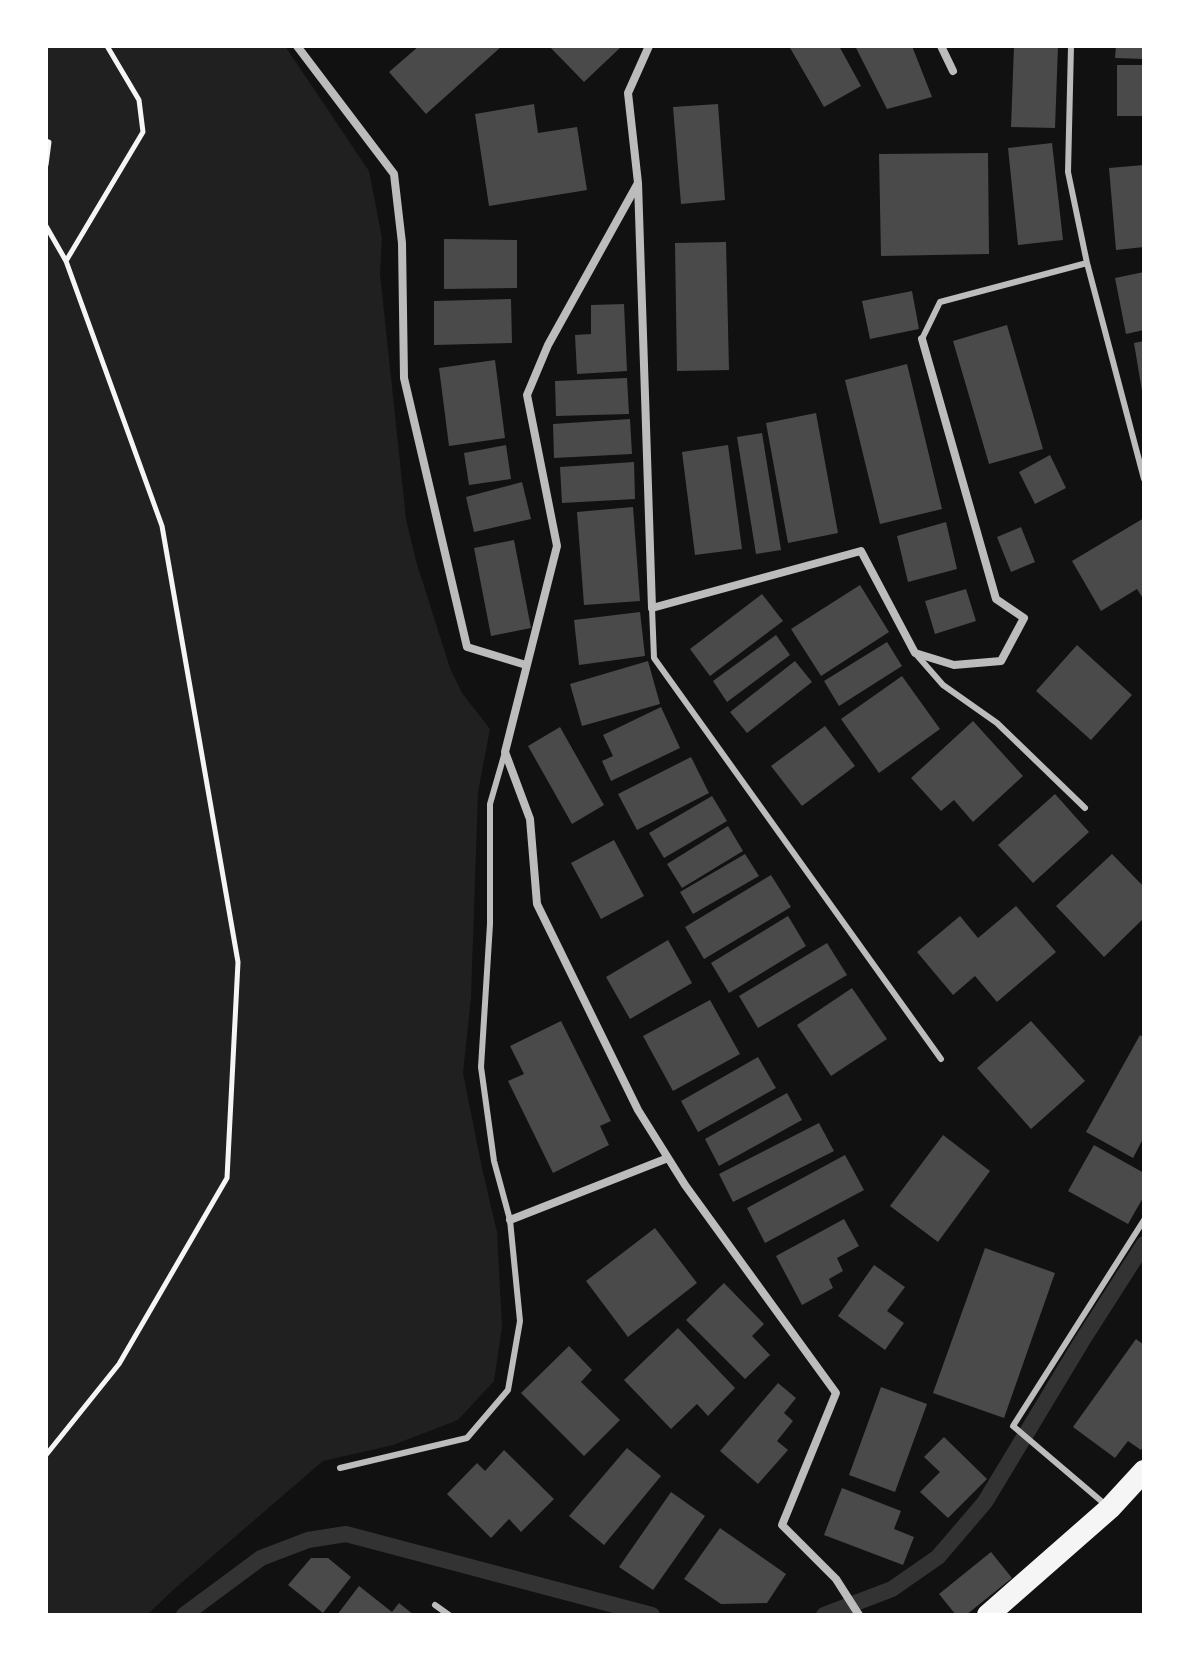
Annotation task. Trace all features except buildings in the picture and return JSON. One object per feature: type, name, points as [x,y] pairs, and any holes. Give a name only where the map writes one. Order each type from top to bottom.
[{"type":"highway","points":[[1000,1611],[1110,1508],[1144,1471]]},
{"type":"street","points":[[297,46],[394,174],[402,243],[404,378],[467,647],[526,665]]},
{"type":"street","points":[[649,46],[628,93],[638,183],[652,608],[861,551],[915,653],[954,665],[1001,661],[1024,618],[996,599],[922,339]]},
{"type":"street","points":[[941,46],[953,71]]},
{"type":"street","points":[[638,183],[548,345],[527,395],[557,546],[505,752],[530,819],[537,904],[638,1110],[685,1185],[836,1393],[782,1525],[836,1579],[859,1615]]},
{"type":"street","points":[[510,1220],[668,1158]]},
{"type":"lane","points":[[1071,46],[1068,172],[1087,263],[1144,479]]},
{"type":"lane","points":[[922,339],[940,302],[1087,263]]},
{"type":"lane","points":[[652,608],[654,658],[941,1059]]},
{"type":"lane","points":[[915,653],[943,685],[997,723],[1085,808]]},
{"type":"lane","points":[[340,1468],[467,1438],[508,1390],[520,1321],[510,1220],[494,1161],[481,1067],[490,924],[490,804],[505,752]]},
{"type":"lane","points":[[1110,1508],[1013,1426],[1144,1220]]},
{"type":"lane","points":[[435,1605],[449,1615]]},
{"type":"path","points":[[66,261],[143,132],[139,100],[107,46]]},
{"type":"path","points":[[46,141],[49,142],[46,165]]},
{"type":"path","points":[[46,226],[66,261],[162,526],[238,962],[227,1178],[119,1364],[46,1455]]},
{"type":"shaded area","points":[[46,46],[285,46],[369,171],[382,238],[380,274],[406,519],[450,668],[462,693],[490,729],[478,792],[471,997],[463,1073],[497,1232],[502,1327],[494,1381],[458,1420],[393,1445],[323,1461],[147,1615],[46,1615]]},
{"type":"waterway","points":[[824,1615],[892,1589],[938,1557],[985,1502],[1144,1244]]},
{"type":"waterway","points":[[184,1615],[261,1558],[308,1540],[346,1534],[652,1615]]}]
